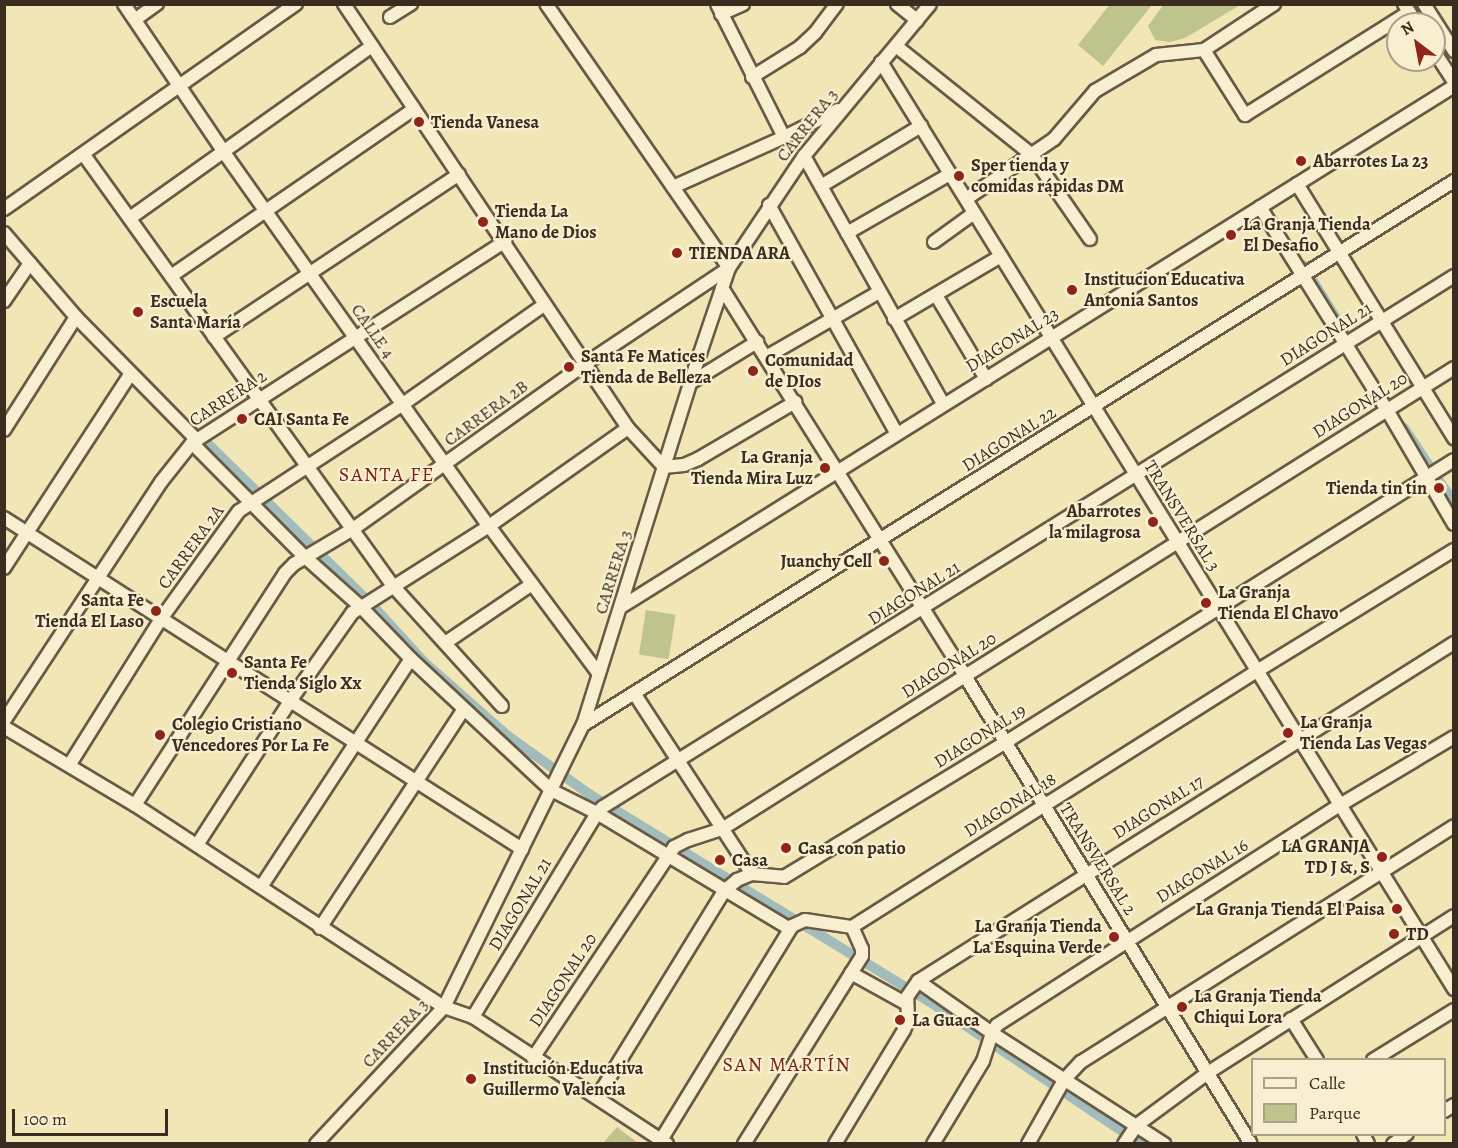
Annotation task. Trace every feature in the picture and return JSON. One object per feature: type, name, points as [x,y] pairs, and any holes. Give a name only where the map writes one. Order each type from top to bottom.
[{"type":"street","name":"CALLE 4","points":[[124,4],[181,86],[222,151],[445,465],[599,675]]},
{"type":"street","points":[[136,19],[157,4]]},
{"type":"street","points":[[4,208],[296,4]]},
{"type":"street","points":[[344,4],[505,241],[544,305],[628,428],[664,467],[684,465],[698,459],[795,402]]},
{"type":"street","points":[[390,17],[411,4]]},
{"type":"street","points":[[546,4],[729,268]]},
{"type":"street","points":[[742,4],[719,9],[784,138]]},
{"type":"street","points":[[752,77],[800,47],[837,4]]},
{"type":"street","points":[[897,4],[917,20]]},
{"type":"street","name":"CARRERA 3","points":[[320,1142],[444,1007],[583,725],[690,383],[729,268],[769,205],[804,156],[930,4]]},
{"type":"street","points":[[966,199],[1032,155],[1064,129],[1095,91],[1156,55],[1204,50],[1274,4]]},
{"type":"street","points":[[1424,4],[1454,51]]},
{"type":"street","points":[[1204,50],[1245,115],[1406,8]]},
{"type":"street","points":[[130,218],[372,46]]},
{"type":"street","points":[[896,46],[1032,155],[1090,238]]},
{"type":"street","name":"TRANSVERSAL 3","points":[[881,62],[1454,989]]},
{"type":"street","points":[[1446,71],[1454,84]]},
{"type":"street","name":"DIAGONAL 23","points":[[621,607],[1454,84]]},
{"type":"street","points":[[673,186],[784,138],[843,107]]},
{"type":"street","points":[[171,276],[414,109]]},
{"type":"street","points":[[820,186],[921,126]]},
{"type":"street","points":[[84,154],[393,586],[502,706]]},
{"type":"street","points":[[804,156],[943,404]]},
{"type":"street","points":[[214,337],[459,174]]},
{"type":"street","points":[[847,233],[950,174]]},
{"type":"street","name":"DIAGONAL 22","points":[[583,725],[1454,182]]},
{"type":"street","points":[[1297,184],[1454,438]]},
{"type":"street","points":[[769,205],[897,434]]},
{"type":"street","points":[[1260,207],[1309,272],[1347,342],[1428,476],[1454,524]]},
{"type":"street","points":[[934,242],[974,213]]},
{"type":"street","points":[[4,233],[76,317],[130,375],[197,439],[252,502],[307,556],[363,606],[411,659],[464,709],[553,786],[670,850],[730,886],[791,928]]},
{"type":"street","name":"CARRERA 2","points":[[4,721],[97,576],[161,482],[197,439],[505,241]]},
{"type":"street","points":[[894,319],[1001,256]]},
{"type":"street","points":[[4,301],[30,263]]},
{"type":"street","name":"CARRERA 2B","points":[[135,805],[285,573],[445,465],[585,364],[729,268]]},
{"type":"street","name":"DIAGONAL 21","points":[[473,1017],[600,810],[1454,276]]},
{"type":"street","name":"TRANSVERSAL 2","points":[[723,288],[924,608],[1251,1143]]},
{"type":"street","points":[[766,357],[879,292]]},
{"type":"street","points":[[936,295],[986,379]]},
{"type":"street","name":"CARRERA 2A","points":[[70,764],[161,619],[222,533],[252,502],[402,404],[544,305]]},
{"type":"street","points":[[4,430],[76,317]]},
{"type":"street","points":[[690,383],[757,342]]},
{"type":"street","name":"DIAGONAL 20","points":[[533,1058],[670,850],[687,840],[722,829],[1454,368]]},
{"type":"street","points":[[4,568],[130,375]]},
{"type":"street","points":[[197,845],[290,701],[345,622],[363,606],[489,526],[628,428]]},
{"type":"street","name":"DIAGONAL 19","points":[[730,886],[752,874],[784,877],[1006,742],[1448,463]]},
{"type":"street","points":[[4,518],[522,849]]},
{"type":"street","name":"DIAGONAL 18","points":[[852,927],[1043,805],[1454,550]]},
{"type":"street","points":[[445,643],[532,584]]},
{"type":"street","name":"DIAGONAL 17","points":[[911,992],[1085,873],[1454,643]]},
{"type":"street","points":[[261,887],[411,659]]},
{"type":"street","points":[[634,693],[752,874]]},
{"type":"street","points":[[320,928],[464,709]]},
{"type":"street","points":[[4,727],[70,764],[135,805],[444,1007],[473,1017],[533,1058],[598,1096],[664,1142],[791,928],[805,920],[852,927],[862,949],[862,956],[744,1143]]},
{"type":"street","name":"DIAGONAL 16","points":[[933,1143],[983,1061],[997,1025],[1340,805],[1454,737]]},
{"type":"street","points":[[1028,1143],[1062,1083],[1082,1062],[1168,1005],[1454,826]]},
{"type":"street","points":[[598,1096],[730,886]]},
{"type":"street","points":[[1130,1134],[1209,1072],[1454,916]]},
{"type":"street","points":[[853,971],[911,992],[991,1036],[1062,1083],[1130,1134],[1164,1143]]},
{"type":"street","points":[[835,1143],[904,1030],[908,1020],[911,992]]},
{"type":"street","points":[[1375,1058],[1454,1010]]},
{"type":"street","points":[[1291,1019],[1316,1058]]},
{"type":"green space","points":[[1110,4],[1152,5],[1103,66],[1078,45]]},
{"type":"green space","points":[[1164,4],[1240,5],[1185,38],[1170,42],[1155,40],[1148,26]]},
{"type":"green space","points":[[646,610],[676,615],[669,659],[639,654]]},
{"type":"green space","points":[[617,1127],[638,1143],[603,1143]]},
{"type":"waterway","points":[[1303,265],[1344,331]]},
{"type":"waterway","points":[[1404,428],[1454,503]]},
{"type":"waterway","points":[[203,439],[375,608],[424,662],[508,736],[589,794],[938,1007],[1141,1144]]},
{"type":"place","name":"Tienda Vanesa","points":[[419,122]]},
{"type":"place","name":"Abarrotes La 23","points":[[1301,161]]},
{"type":"place","name":"Sper tienda y comidas rápidas DM","points":[[959,176]]},
{"type":"place","name":"Tienda La Mano de Dios","points":[[483,222]]},
{"type":"place","name":"La Granja Tienda El Desafio","points":[[1231,235]]},
{"type":"place","name":"TIENDA ARA","points":[[677,253]]},
{"type":"place","name":"Institucion Educativa Antonia Santos","points":[[1072,290]]},
{"type":"place","name":"Escuela Santa María","points":[[138,312]]},
{"type":"place","name":"Santa Fe Matices Tienda de Belleza","points":[[569,367]]},
{"type":"place","name":"Comunidad de DIos","points":[[753,371]]},
{"type":"place","name":"CAI Santa Fe","points":[[242,419]]},
{"type":"place","name":"La Granja Tienda Mira Luz","points":[[825,468]]},
{"type":"place","name":"Tienda tin tin","points":[[1439,488]]},
{"type":"place","name":"Abarrotes la milagrosa","points":[[1153,522]]},
{"type":"place","name":"Juanchy Cell","points":[[884,561]]},
{"type":"place","name":"La Granja Tienda El Chavo","points":[[1206,603]]},
{"type":"place","name":"Santa Fe Tienda El Laso","points":[[156,611]]},
{"type":"place","name":"Santa Fe Tienda Siglo Xx","points":[[232,673]]},
{"type":"place","name":"La Granja Tienda Las Vegas","points":[[1288,733]]},
{"type":"place","name":"Colegio Cristiano Vencedores Por La Fe","points":[[160,735]]},
{"type":"place","name":"Casa con patio","points":[[786,848]]},
{"type":"place","name":"LA GRANJA TD J &, S","points":[[1382,857]]},
{"type":"place","name":"Casa","points":[[720,860]]},
{"type":"place","name":"La Granja Tienda El Paisa","points":[[1397,909]]},
{"type":"place","name":"TD","points":[[1394,934]]},
{"type":"place","name":"La Granja Tienda La Esquina Verde","points":[[1114,937]]},
{"type":"place","name":"La Granja Tienda Chiqui Lora","points":[[1182,1007]]},
{"type":"place","name":"La Guaca","points":[[900,1020]]},
{"type":"place","name":"Institución Educativa Guillermo Valencia","points":[[471,1079]]},
{"type":"district","name":"SANTA FE","points":[[387,474]]},
{"type":"district","name":"SAN MARTÍN","points":[[787,1064]]}]
